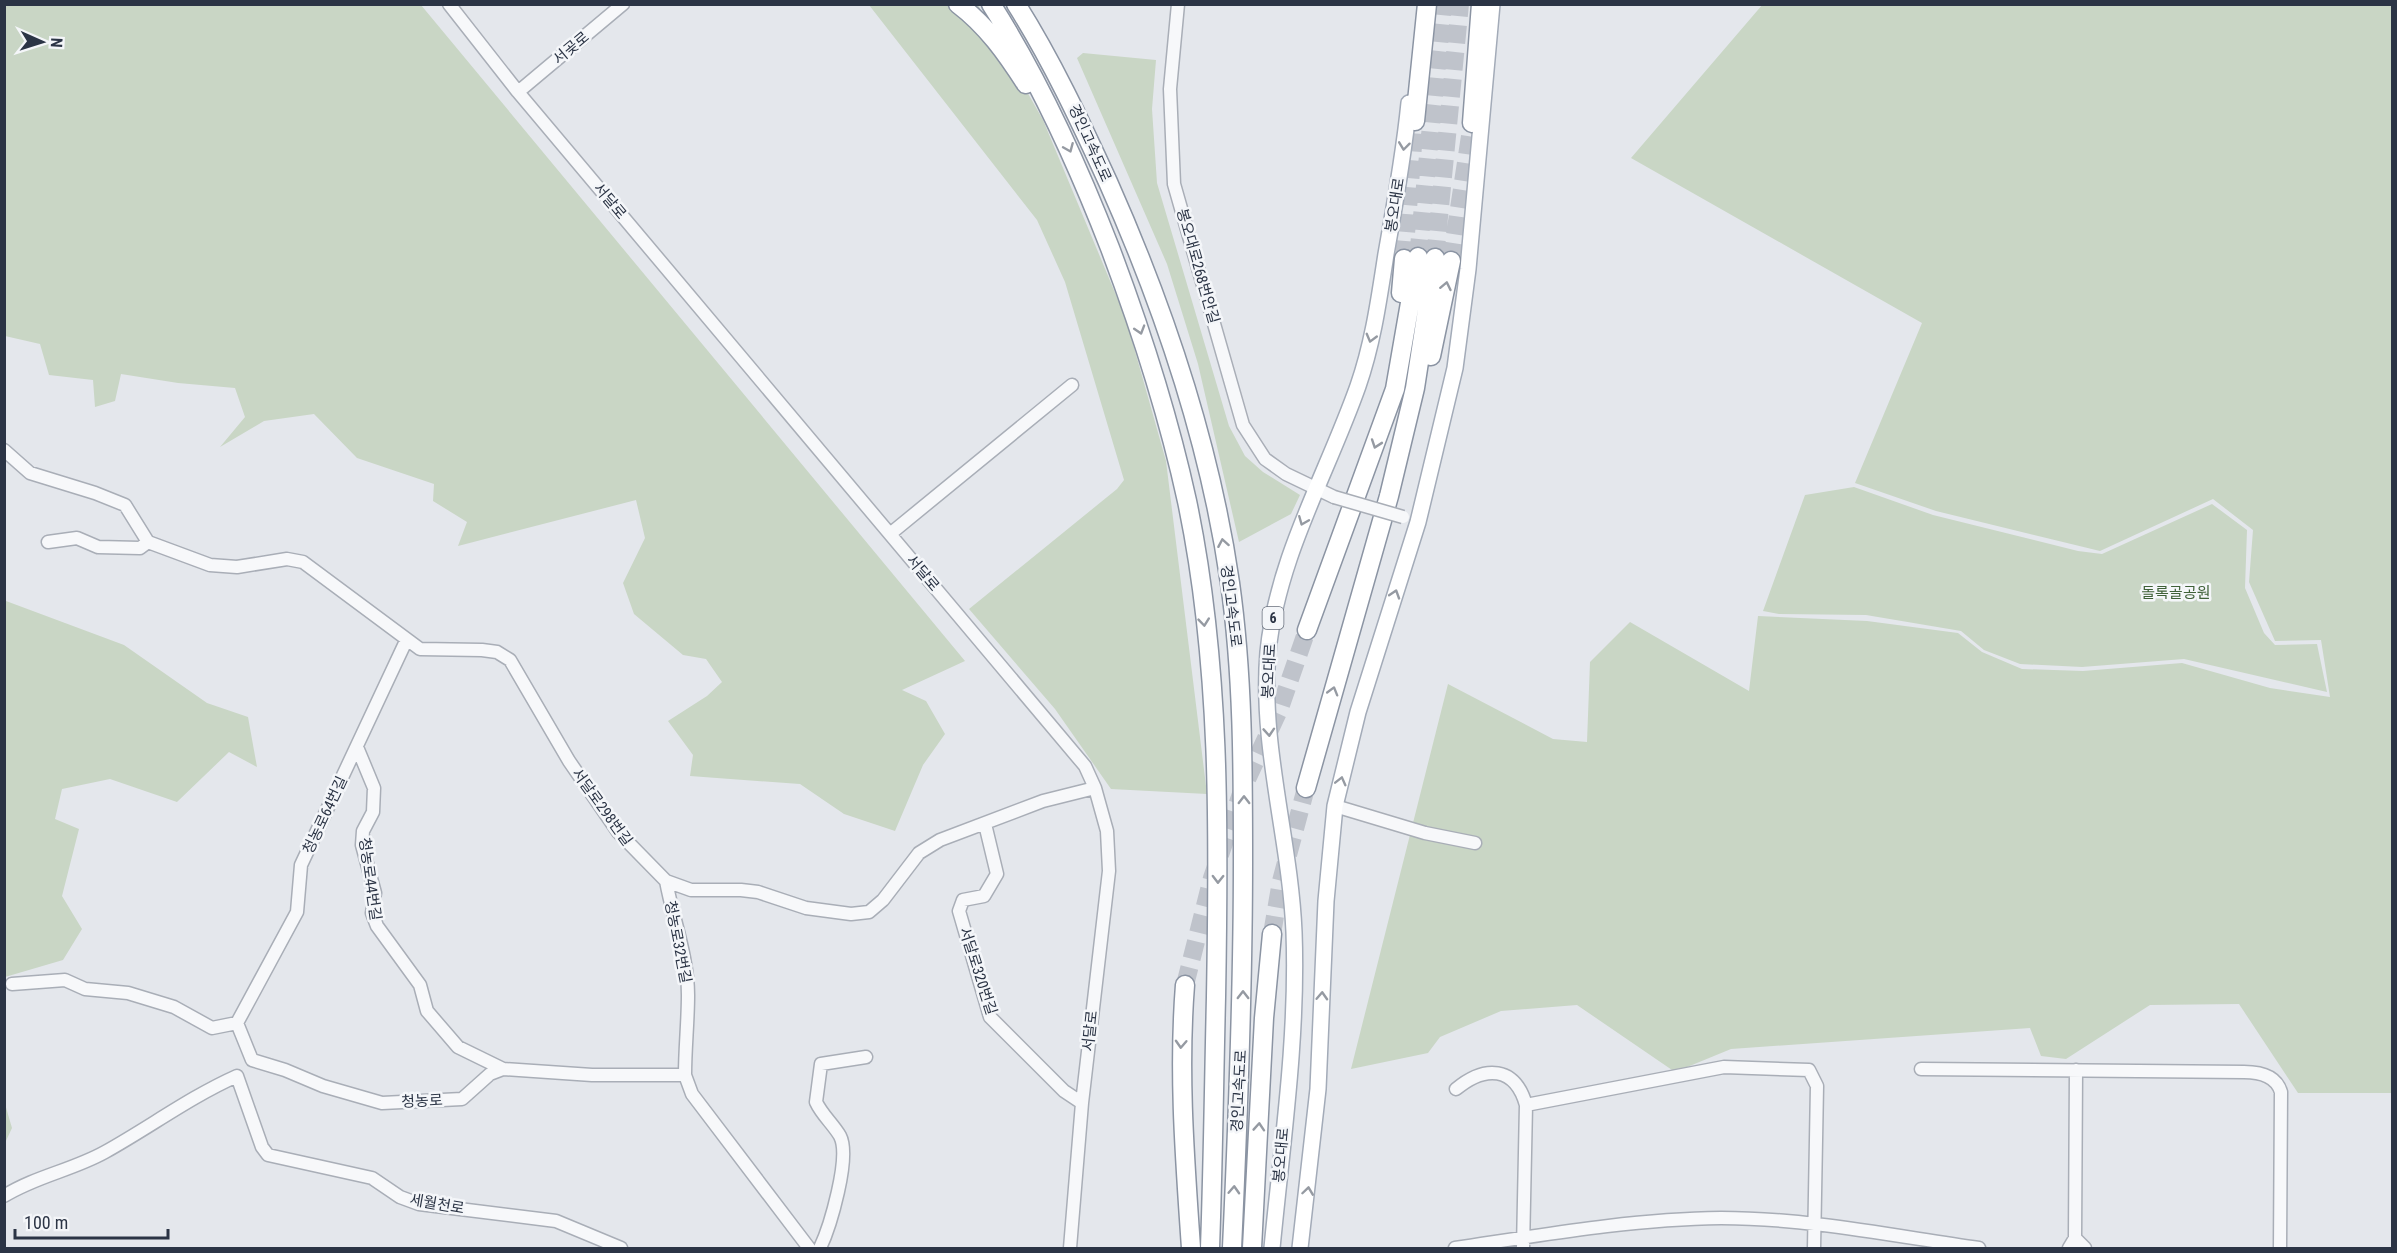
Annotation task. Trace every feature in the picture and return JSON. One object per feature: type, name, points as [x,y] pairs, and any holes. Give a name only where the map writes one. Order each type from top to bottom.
[{"type":"highway","points":[[958,4],[980,21],[1058,122]]},
{"type":"highway","name":"경인고속도로","points":[[991,4],[1021,51],[1058,122],[1090,197],[1135,314],[1168,423],[1187,503],[1199,581],[1211,703],[1219,865],[1210,1248]]},
{"type":"highway","name":"경인고속도로","points":[[1016,4],[1077,112],[1141,257],[1184,382],[1209,472],[1230,583],[1239,669],[1244,763],[1243,1004],[1232,1248]]},
{"type":"highway","points":[[1415,121],[1427,4]]},
{"type":"highway","points":[[1472,123],[1481,4]]},
{"type":"highway","points":[[1306,788],[1389,496],[1412,399],[1427,259],[1395,389],[1307,630]]},
{"type":"highway","points":[[1252,1248],[1264,1018],[1272,934]]},
{"type":"highway","points":[[1185,986],[1180,1048],[1181,1105],[1191,1248]]},
{"type":"main road","name":"봉오대로","points":[[1272,1248],[1294,1011],[1294,935],[1292,886],[1270,750],[1267,695],[1268,652],[1274,614],[1296,539],[1358,385],[1373,331],[1399,180],[1419,4]]},
{"type":"main road","name":"봉오대로","points":[[1300,1248],[1317,1100],[1326,901],[1335,806],[1358,712],[1418,522],[1455,368],[1468,269],[1492,4]]},
{"type":"street","name":"서달로","points":[[449,4],[518,92],[1085,766],[1095,789],[1107,831],[1108,871],[1082,1103],[1070,1248]]},
{"type":"street","name":"서곶로","points":[[518,92],[623,4]]},
{"type":"street","name":"봉오대로268번안길","points":[[1178,4],[1170,89],[1174,184],[1243,425],[1265,459],[1286,474],[1334,497],[1418,522]]},
{"type":"street","points":[[890,534],[1072,385]]},
{"type":"street","points":[[4,450],[30,473],[125,505],[148,542],[140,549],[98,547],[76,538],[48,542]]},
{"type":"street","name":"서달로298번길","points":[[148,542],[210,565],[237,567],[287,559],[303,562],[420,649],[482,650],[497,652],[510,660],[569,761],[618,832],[666,881],[691,890],[758,892],[806,908],[851,914],[869,912],[883,900],[919,853],[940,840],[985,825],[1043,801],[1095,789]]},
{"type":"street","name":"청농로64번길","points":[[237,1023],[297,912],[301,866],[406,640]]},
{"type":"street","name":"청농로44번길","points":[[357,747],[374,788],[373,812],[363,831],[362,845],[375,893],[372,912],[377,926],[420,986],[427,1011],[458,1047],[503,1069]]},
{"type":"street","points":[[1335,806],[1425,833],[1475,843]]},
{"type":"street","name":"서달로320번길","points":[[985,825],[998,874],[984,896],[963,900],[959,911],[990,1017],[1064,1091],[1082,1103]]},
{"type":"street","name":"청농로32번길","points":[[666,881],[672,918],[682,947],[688,995],[685,1075]]},
{"type":"street","points":[[4,1196],[24,1184],[103,1153],[200,1093],[237,1076],[252,1060],[237,1023],[212,1028],[174,1007],[128,993],[86,988],[65,980],[12,984]]},
{"type":"street","points":[[820,1248],[830,1228],[844,1150],[840,1137],[816,1102],[821,1064],[866,1057]]},
{"type":"street","name":"청농로","points":[[252,1060],[285,1070],[323,1086],[382,1103],[462,1099],[490,1074],[503,1069]]},
{"type":"street","points":[[1526,1105],[1724,1067],[1809,1070],[1817,1086],[1814,1248]]},
{"type":"street","points":[[503,1069],[592,1075],[685,1075],[692,1094],[809,1248]]},
{"type":"street","points":[[1921,1069],[2254,1072],[2276,1082],[2281,1092],[2280,1248]]},
{"type":"street","points":[[2076,1070],[2072,1243],[2085,1248]]},
{"type":"street","points":[[1456,1089],[1480,1075],[1505,1075],[1520,1085],[1526,1105],[1523,1244]]},
{"type":"street","name":"세월천로","points":[[237,1076],[262,1147],[268,1155],[372,1178],[400,1197],[419,1204],[556,1221],[621,1248]]},
{"type":"street","points":[[1455,1248],[1523,1244],[1682,1219],[1724,1218],[1816,1226],[1945,1246],[1979,1248]]},
{"type":"green space","points":[[5,4],[421,5],[965,661],[902,690],[926,701],[945,734],[923,765],[895,831],[844,814],[800,784],[690,776],[693,755],[668,721],[707,696],[722,682],[706,659],[683,655],[634,614],[623,583],[645,538],[636,500],[458,546],[467,522],[433,501],[434,484],[357,458],[314,414],[264,421],[220,447],[245,417],[235,388],[178,383],[121,374],[115,401],[95,407],[93,380],[49,375],[40,344],[5,336]]},
{"type":"green space","points":[[1763,4],[2392,5],[2392,1093],[2298,1093],[2239,1004],[2150,1005],[2066,1059],[2041,1056],[2030,1028],[1731,1049],[1675,1072],[1577,1005],[1501,1011],[1440,1037],[1428,1053],[1351,1069],[1448,684],[1553,739],[1587,742],[1590,662],[1630,622],[1749,691],[1758,616],[1867,621],[1958,633],[1982,652],[2022,669],[2083,671],[2182,663],[2270,688],[2330,697],[2321,640],[2275,641],[2249,582],[2253,530],[2213,499],[2100,551],[1936,511],[1855,483],[1922,323],[1631,158]]},
{"type":"green space","points":[[869,5],[978,5],[1043,120],[1126,319],[1166,461],[1207,794],[1111,789],[1055,709],[969,609],[1117,489],[1124,480],[1065,282],[1037,220]]},
{"type":"green space","points":[[1083,53],[1156,60],[1152,109],[1157,183],[1229,426],[1245,456],[1263,472],[1300,495],[1291,514],[1239,542],[1198,364],[1167,264],[1077,58]]},
{"type":"green space","name":"돌록골공원","points":[[1854,487],[1933,515],[2078,551],[2102,554],[2212,504],[2247,530],[2245,588],[2264,633],[2275,645],[2317,644],[2327,692],[2184,659],[2082,667],[2020,664],[1984,650],[1961,631],[1866,615],[1779,614],[1763,611],[1805,495]]},
{"type":"green space","points":[[6,601],[124,645],[207,703],[248,717],[257,767],[229,752],[177,802],[110,779],[62,789],[55,819],[79,829],[62,896],[82,929],[63,960],[5,977]]},
{"type":"green space","points":[[5,1104],[12,1128],[4,1143]]},
{"type":"tunnel","points":[[1418,257],[1443,4]]},
{"type":"tunnel","points":[[1435,258],[1460,4]]},
{"type":"tunnel","points":[[1404,259],[1415,121]]},
{"type":"tunnel","points":[[1451,261],[1472,123]]},
{"type":"tunnel","points":[[1185,985],[1212,878],[1243,788],[1280,708],[1307,630]]},
{"type":"tunnel","points":[[1272,934],[1281,881],[1306,788]]}]
